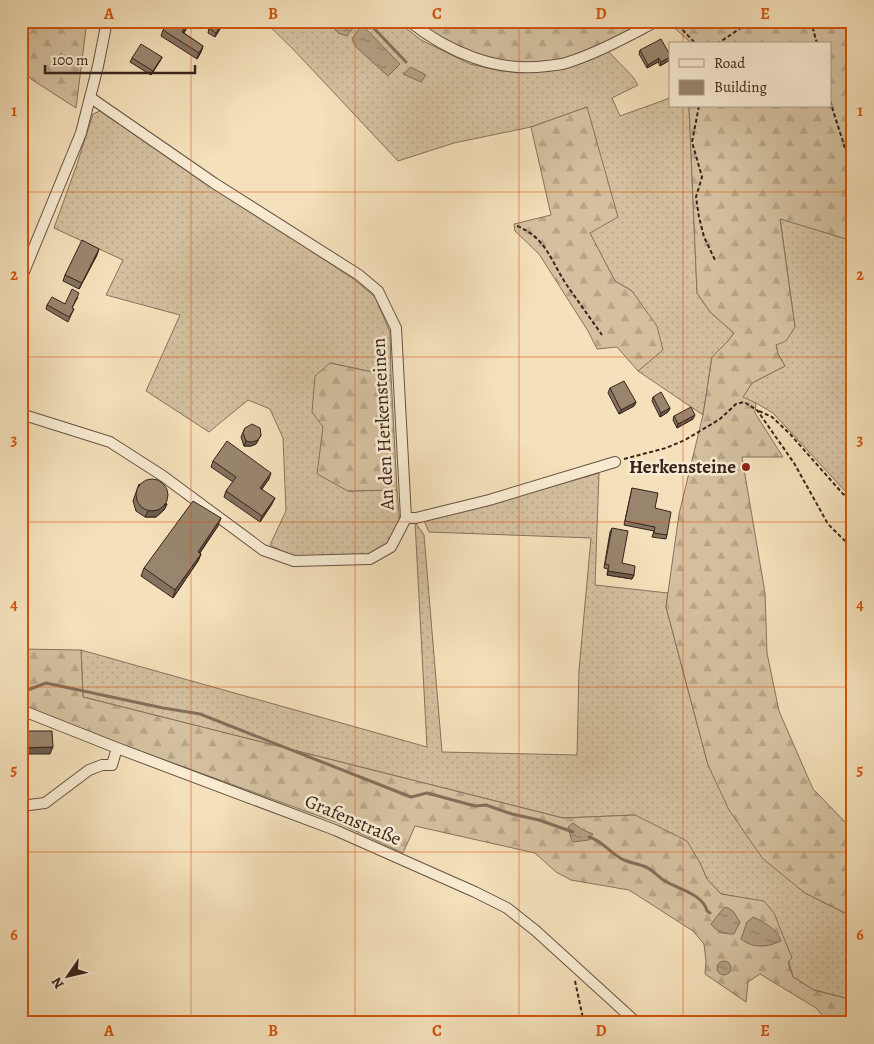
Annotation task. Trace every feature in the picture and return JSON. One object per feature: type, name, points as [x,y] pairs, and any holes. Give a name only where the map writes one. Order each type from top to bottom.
[{"type":"street","points":[[23,272],[81,133],[91,98],[107,21]]},
{"type":"street","points":[[409,21],[426,34],[472,58],[502,66],[534,68],[565,64],[603,48],[657,21]]},
{"type":"street","name":"An den Herkensteinen","points":[[21,414],[110,442],[164,476],[263,550],[294,561],[370,559],[391,547],[406,518],[396,328],[378,291],[359,275],[214,182],[91,98]]},
{"type":"street","points":[[406,518],[416,518],[490,500],[615,462]]},
{"type":"street","name":"Grafenstraße","points":[[21,710],[336,830],[507,908],[536,931],[637,1023]]},
{"type":"street","points":[[21,806],[45,803],[89,770],[102,765],[112,765],[117,748]]},
{"type":"path","points":[[673,21],[678,22],[694,42]]},
{"type":"path","points":[[720,42],[751,21]]},
{"type":"path","points":[[811,21],[816,42]]},
{"type":"path","points":[[832,107],[853,173]]},
{"type":"path","points":[[699,108],[692,142],[702,177],[696,197],[704,237],[714,260]]},
{"type":"path","points":[[517,226],[530,231],[541,242],[552,257],[568,287],[602,335]]},
{"type":"path","points":[[615,462],[666,448],[686,440],[720,419],[736,404],[744,402],[772,416],[843,494],[853,499]]},
{"type":"path","points":[[757,410],[794,463],[828,524],[853,547]]},
{"type":"path","points":[[574,966],[574,975],[584,1023]]},
{"type":"green space","points":[[21,21],[87,21],[76,108],[31,79],[21,67]]},
{"type":"green space","points":[[264,21],[397,21],[421,40],[470,64],[501,71],[534,72],[567,67],[606,49],[633,77],[638,85],[612,98],[620,116],[669,98],[669,108],[689,108],[697,293],[710,312],[734,333],[712,357],[703,415],[638,371],[663,349],[632,291],[615,281],[589,232],[587,107],[531,127],[454,143],[398,161],[292,48]]},
{"type":"green space","points":[[427,21],[663,21],[606,49],[566,61],[534,65],[474,56],[429,30]]},
{"type":"green space","points":[[667,21],[853,21],[853,241],[780,219],[795,327],[786,341],[776,345],[778,354],[785,366],[752,383],[743,397],[756,403],[755,413],[783,457],[742,457],[765,593],[767,653],[779,711],[813,789],[853,830],[853,917],[805,893],[763,859],[729,810],[708,765],[666,607],[679,514],[703,415],[712,357],[734,333],[710,312],[697,293],[689,108],[832,108],[832,42],[690,42]]},
{"type":"green space","points":[[587,107],[618,217],[590,233],[615,281],[632,291],[657,326],[663,350],[638,371],[617,347],[597,349],[588,331],[539,254],[515,231],[514,224],[551,215],[531,127]]},
{"type":"green space","points":[[100,111],[352,278],[375,297],[390,332],[391,376],[330,363],[323,427],[348,491],[397,490],[400,524],[389,543],[369,555],[293,557],[270,545],[286,511],[283,438],[270,409],[248,400],[209,432],[146,391],[180,315],[106,295],[123,260],[54,228],[93,114]]},
{"type":"green space","points":[[780,218],[853,241],[853,495],[845,491],[773,413],[756,403],[742,398],[752,383],[785,366],[778,354],[776,345],[795,327]]},
{"type":"green space","points":[[330,363],[391,376],[397,490],[348,491],[317,474],[323,427],[312,412],[315,376]]},
{"type":"green space","points":[[599,473],[595,585],[668,593],[666,607],[708,765],[805,893],[853,917],[853,1000],[814,990],[793,977],[779,928],[764,902],[721,894],[707,879],[700,863],[635,815],[563,818],[83,697],[81,650],[427,747],[415,522],[424,535],[442,752],[577,755],[579,670],[591,538],[429,532],[423,519],[491,504]]},
{"type":"green space","points":[[21,649],[81,650],[83,697],[563,818],[635,815],[687,841],[707,879],[721,894],[764,901],[774,913],[792,958],[788,962],[793,977],[814,990],[853,1000],[853,1023],[829,1023],[816,1008],[760,974],[748,982],[746,1002],[705,974],[704,944],[693,931],[629,890],[571,880],[556,872],[535,853],[415,826],[403,853],[338,823],[121,744],[21,705]]},
{"type":"water","points":[[338,21],[355,21],[357,23],[347,36],[338,33],[334,28]]},
{"type":"water","points":[[361,26],[400,64],[388,76],[356,47],[352,39]]},
{"type":"water","points":[[411,67],[426,75],[421,82],[403,74]]},
{"type":"water","points":[[573,823],[593,834],[589,840],[573,842],[568,827]]},
{"type":"water","points":[[726,907],[733,911],[740,922],[734,934],[721,932],[711,924]]},
{"type":"water","points":[[753,917],[773,929],[781,941],[771,945],[756,946],[741,939],[747,922]]},
{"type":"water","points":[[724,961],[729,963],[731,968],[729,973],[724,975],[719,973],[717,968],[719,963]]},
{"type":"building","points":[[169,21],[189,21],[182,32],[203,46],[199,53],[163,30]]},
{"type":"building","points":[[214,21],[224,21],[216,33],[209,28]]},
{"type":"building","points":[[661,39],[669,53],[669,58],[661,62],[659,58],[648,65],[640,50]]},
{"type":"building","points":[[141,44],[162,57],[153,71],[132,58]]},
{"type":"building","points":[[82,240],[99,249],[82,283],[65,275]]},
{"type":"building","points":[[72,289],[79,293],[72,308],[74,309],[69,317],[47,305],[52,297],[65,304]]},
{"type":"building","points":[[624,381],[636,402],[621,410],[610,388]]},
{"type":"building","points":[[661,392],[670,408],[661,413],[653,397]]},
{"type":"building","points":[[691,407],[695,415],[678,424],[674,416]]},
{"type":"building","points":[[252,424],[260,428],[261,435],[258,440],[246,441],[243,433],[245,428]]},
{"type":"building","points":[[227,441],[271,473],[260,488],[275,498],[262,516],[226,491],[236,477],[213,461]]},
{"type":"building","points":[[152,479],[164,483],[168,495],[164,507],[152,511],[140,507],[136,495],[140,483]]},
{"type":"building","points":[[632,488],[658,493],[655,508],[671,512],[667,535],[654,533],[655,527],[625,521]]},
{"type":"building","points":[[193,501],[221,518],[198,552],[201,554],[175,590],[144,568]]},
{"type":"building","points":[[612,528],[628,531],[622,563],[635,566],[634,575],[608,571],[609,565],[605,564]]},
{"type":"building","points":[[21,731],[52,731],[53,747],[21,748]]},
{"type":"waterway","points":[[367,21],[406,62]]},
{"type":"waterway","points":[[21,691],[46,683],[200,714],[411,797],[427,793],[475,806],[486,805],[573,832]]},
{"type":"waterway","points":[[589,837],[599,841],[619,857],[646,867],[665,881],[695,896],[701,900],[710,913]]},
{"type":"place","name":"Herkensteine","points":[[746,467]]}]
